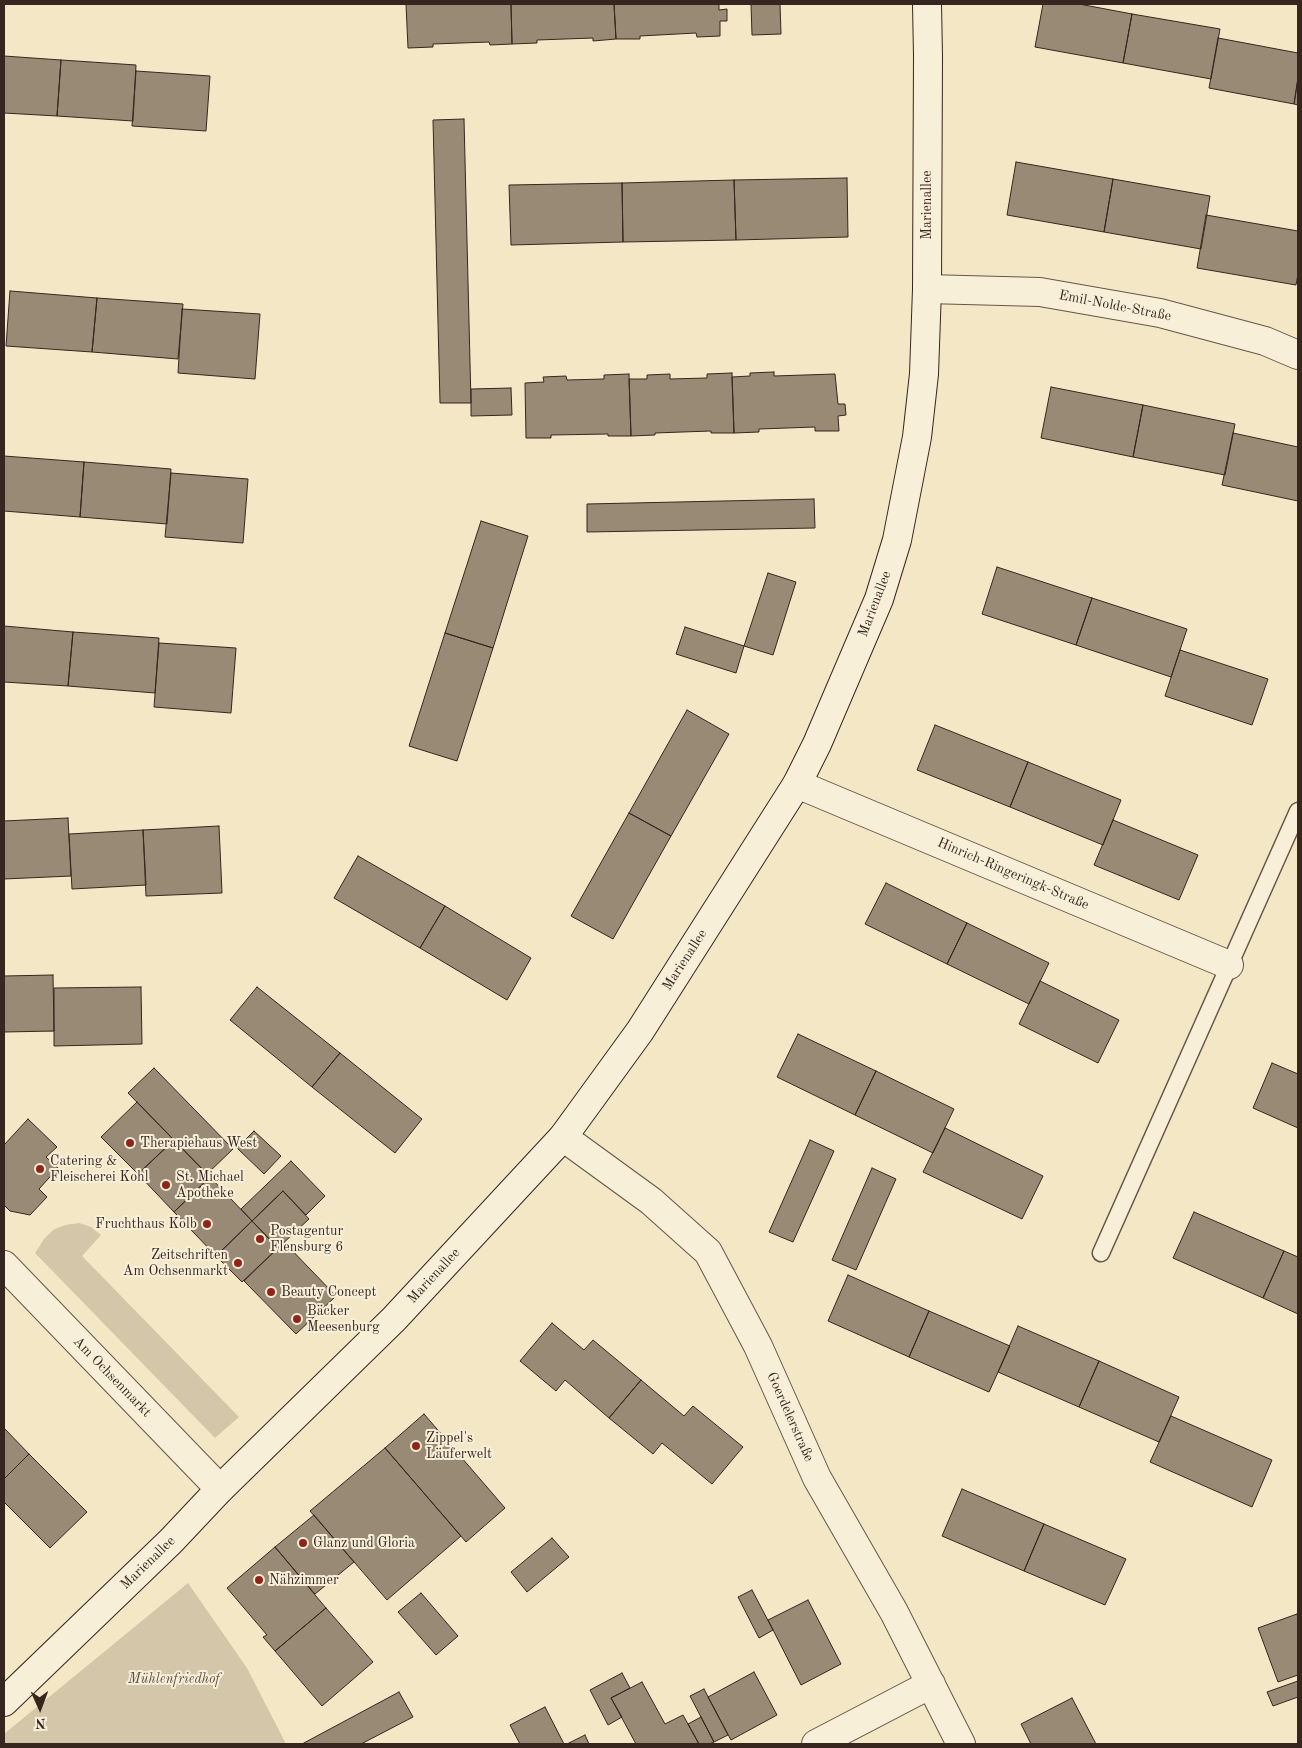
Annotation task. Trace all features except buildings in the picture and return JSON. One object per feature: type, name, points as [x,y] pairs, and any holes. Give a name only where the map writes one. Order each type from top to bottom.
[{"type":"street","name":"Marienallee","points":[[4,1702],[171,1541],[220,1489],[394,1319],[563,1137],[640,1031],[797,784],[817,744],[880,599],[897,540],[917,437],[924,374],[927,290],[927,4]]},
{"type":"street","name":"Emil-Nolde-Straße","points":[[927,290],[1040,292],[1160,313],[1265,341],[1298,355]]},
{"type":"street","name":"Hinrich-Ringeringk-Straße","points":[[797,784],[1229,965]]},
{"type":"street","name":"Goerdelerstraße","points":[[563,1137],[651,1201],[708,1252],[758,1346],[817,1478],[894,1612],[961,1744]]},
{"type":"street","name":"Am Ochsenmarkt","points":[[4,1265],[220,1489]]},
{"type":"street","points":[[816,1744],[931,1684]]},
{"type":"lane","points":[[1101,1253],[1298,811]]},
{"type":"green space","points":[[79,1223],[91,1227],[101,1235],[82,1256],[239,1417],[215,1438],[35,1253],[44,1239],[53,1230],[65,1225]]},
{"type":"green space","name":"Mühlenfriedhof","points":[[188,1583],[247,1668],[286,1744],[4,1744],[4,1734]]},
{"type":"place","name":"Therapiehaus West","points":[[130,1143]]},
{"type":"place","name":"Catering & Fleischerei Kohl","points":[[40,1169]]},
{"type":"place","name":"St. Michael Apotheke","points":[[166,1185]]},
{"type":"place","name":"Fruchthaus Kolb","points":[[207,1224]]},
{"type":"place","name":"Postagentur Flensburg 6","points":[[260,1239]]},
{"type":"place","name":"Zeitschriften Am Ochsenmarkt","points":[[238,1263]]},
{"type":"place","name":"Beauty Concept","points":[[271,1292]]},
{"type":"place","name":"Bäcker Meesenburg","points":[[297,1319]]},
{"type":"place","name":"Zippel's Läuferwelt","points":[[416,1446]]},
{"type":"place","name":"Glanz und Gloria","points":[[303,1543]]},
{"type":"place","name":"Nähzimmer","points":[[259,1580]]}]
